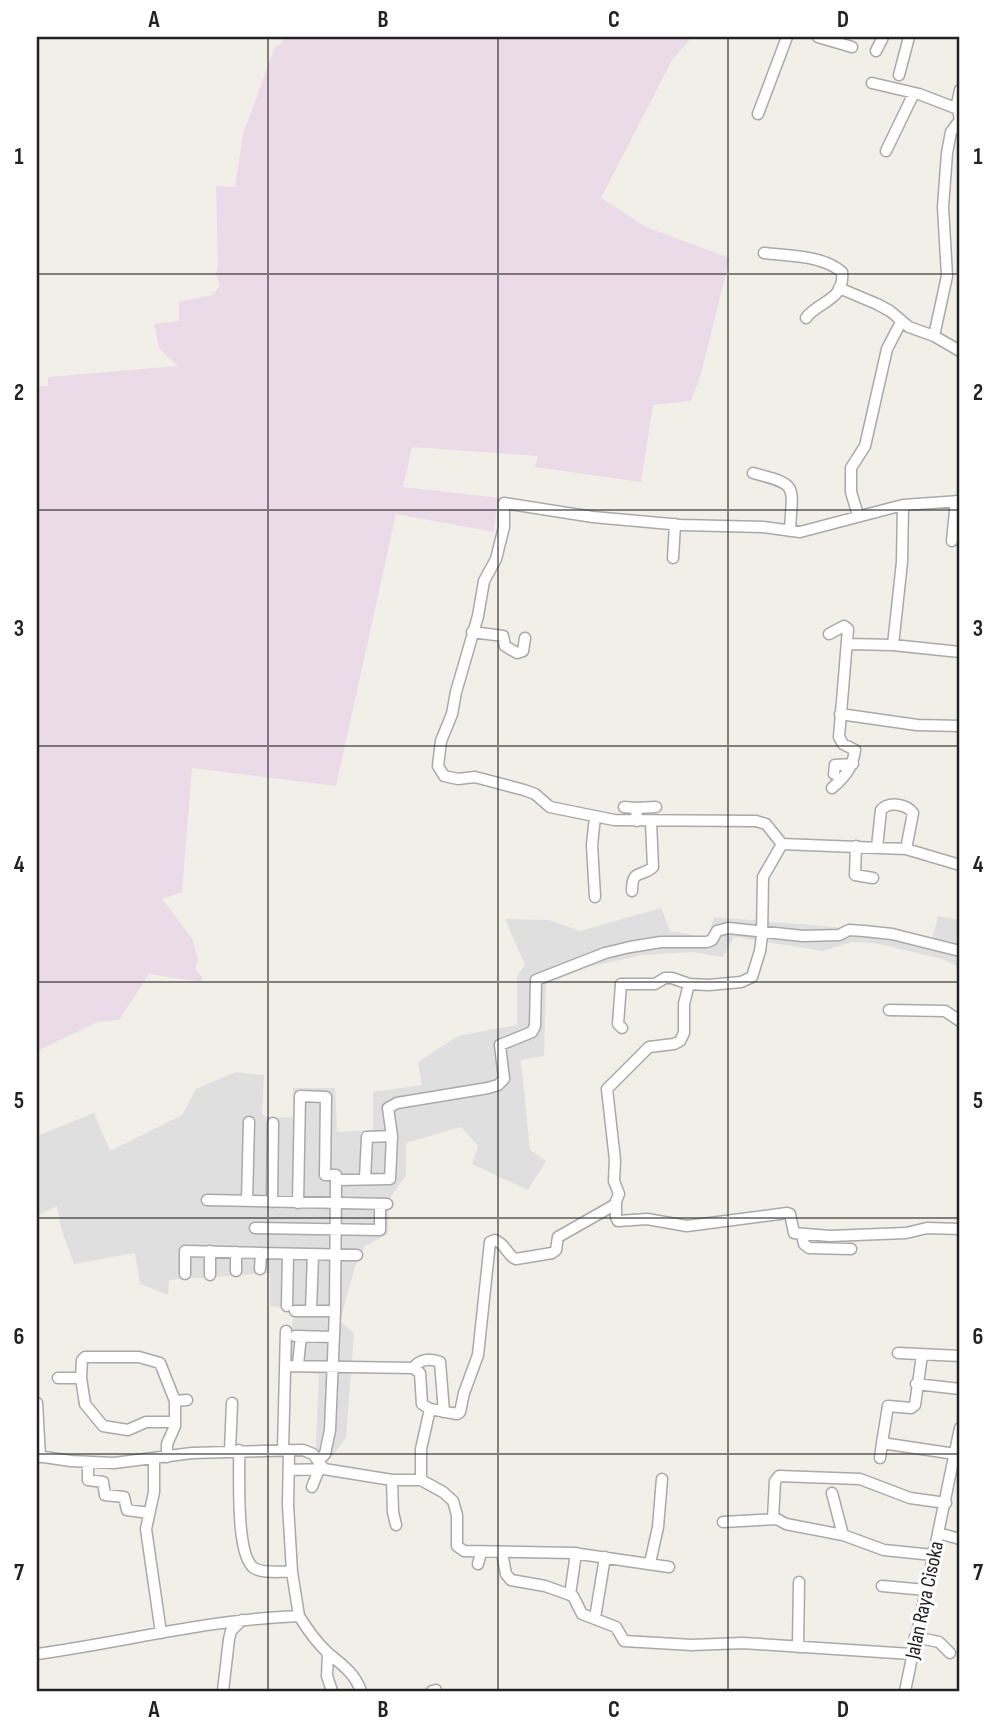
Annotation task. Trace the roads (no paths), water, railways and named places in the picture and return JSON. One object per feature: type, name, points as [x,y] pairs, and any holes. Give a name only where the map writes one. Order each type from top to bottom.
[{"type":"street","points":[[758,114],[787,37]]},
{"type":"street","points":[[818,37],[852,47]]},
{"type":"street","points":[[876,51],[883,37]]},
{"type":"street","points":[[900,75],[909,37]]},
{"type":"street","points":[[872,83],[958,106]]},
{"type":"street","points":[[934,336],[947,276],[943,207],[945,171],[950,136],[960,120],[960,90]]},
{"type":"street","points":[[886,151],[914,93]]},
{"type":"street","points":[[764,253],[828,263],[842,272],[839,288],[831,301],[816,306],[806,318]]},
{"type":"street","points":[[839,288],[890,310],[909,327],[934,336],[960,351]]},
{"type":"street","points":[[858,515],[850,492],[851,468],[865,446],[887,349],[901,322]]},
{"type":"street","points":[[753,474],[783,481],[788,485],[791,493],[790,531]]},
{"type":"street","points":[[952,541],[958,501],[904,505],[858,515],[807,531],[593,517],[504,503],[504,527],[496,559],[484,581],[466,662],[452,714],[441,741],[438,766],[440,773],[458,779],[475,777],[524,790],[542,799],[550,807],[595,817],[651,822],[756,821],[766,824],[782,844],[906,849],[960,865]]},
{"type":"street","points":[[893,645],[902,562],[904,505]]},
{"type":"street","points":[[673,558],[675,524]]},
{"type":"street","points":[[829,634],[841,627],[847,627],[848,644],[839,737],[843,744],[855,750],[853,764],[843,779],[832,788]]},
{"type":"street","points":[[472,632],[503,636],[505,646],[517,653],[523,651],[525,638]]},
{"type":"street","points":[[848,644],[893,645],[960,652]]},
{"type":"street","points":[[840,714],[929,726],[960,726]]},
{"type":"street","points":[[834,774],[835,765],[853,764]]},
{"type":"street","points":[[877,847],[881,810],[888,805],[905,806],[913,813],[906,849]]},
{"type":"street","points":[[624,807],[656,807]]},
{"type":"street","points":[[636,808],[637,821]]},
{"type":"street","points":[[595,817],[592,845],[595,897]]},
{"type":"street","points":[[632,891],[634,877],[653,867],[651,822]]},
{"type":"street","points":[[622,1028],[618,1024],[621,984],[655,984],[665,978],[679,979],[689,984],[709,985],[748,981],[755,970],[763,931],[762,877],[782,844]]},
{"type":"street","points":[[856,846],[855,875],[873,878]]},
{"type":"street","points":[[336,1180],[391,1177],[392,1136],[388,1108],[498,1085],[504,1079],[500,1064],[500,1045],[532,1032],[535,1026],[536,980],[605,953],[644,943],[707,942],[712,940],[717,931],[728,928],[822,936],[839,935],[849,930],[892,933],[960,951]]},
{"type":"street","points":[[689,984],[684,1004],[684,1033],[680,1041],[649,1047],[607,1089],[615,1160],[614,1181],[619,1194],[616,1205],[618,1221],[647,1219],[687,1226],[789,1214],[792,1231],[802,1235],[906,1233],[927,1228],[960,1229]]},
{"type":"street","points":[[889,1010],[946,1012],[960,1021]]},
{"type":"street","points":[[298,1203],[300,1096],[326,1097],[325,1175],[336,1175],[335,1311],[330,1430],[325,1454],[312,1487]]},
{"type":"street","points":[[247,1201],[249,1122]]},
{"type":"street","points":[[272,1202],[273,1122]]},
{"type":"street","points":[[365,1179],[367,1137],[392,1136]]},
{"type":"street","points":[[207,1200],[384,1204],[380,1230],[255,1228]]},
{"type":"street","points":[[286,1366],[413,1368],[420,1373],[422,1404],[430,1409],[457,1414],[460,1412],[478,1355],[490,1242],[495,1240],[504,1244],[516,1259],[552,1253],[556,1250],[558,1237],[616,1205]]},
{"type":"street","points":[[802,1235],[804,1244],[809,1248],[851,1249]]},
{"type":"street","points":[[184,1274],[185,1251],[358,1255]]},
{"type":"street","points":[[210,1251],[210,1275]]},
{"type":"street","points":[[236,1252],[236,1271]]},
{"type":"street","points":[[260,1269],[261,1253]]},
{"type":"street","points":[[288,1254],[291,1309],[335,1311]]},
{"type":"street","points":[[311,1311],[313,1254]]},
{"type":"street","points":[[294,1334],[334,1337]]},
{"type":"street","points":[[294,1334],[298,1364]]},
{"type":"street","points":[[294,1334],[286,1366],[286,1450],[292,1572],[299,1616],[307,1630],[328,1653],[347,1667],[361,1691]]},
{"type":"street","points":[[898,1353],[960,1356]]},
{"type":"street","points":[[880,1458],[886,1410],[891,1405],[913,1407],[922,1355]]},
{"type":"street","points":[[167,1457],[167,1444],[175,1429],[175,1422],[175,1401],[160,1363],[150,1358],[85,1357],[82,1360],[81,1378],[85,1404],[103,1426],[128,1430],[146,1422],[175,1422]]},
{"type":"street","points":[[413,1368],[425,1360],[440,1362],[444,1412]]},
{"type":"street","points":[[58,1378],[81,1378]]},
{"type":"street","points":[[916,1384],[960,1389]]},
{"type":"street","points":[[175,1401],[187,1400]]},
{"type":"street","points":[[37,1403],[38,1456],[88,1463],[114,1463],[192,1452],[286,1450],[309,1452],[320,1466]]},
{"type":"street","points":[[232,1403],[245,1557],[251,1566],[259,1570],[292,1572]]},
{"type":"street","points":[[421,1480],[421,1448],[430,1409]]},
{"type":"street","name":"Jalan Raya Cisoka","points":[[905,1691],[960,1428]]},
{"type":"street","points":[[882,1443],[955,1454]]},
{"type":"street","points":[[154,1459],[154,1492],[146,1529],[162,1633]]},
{"type":"street","points":[[88,1463],[88,1480],[102,1482],[104,1493],[124,1497],[127,1510],[149,1513]]},
{"type":"street","points":[[289,1470],[320,1466],[392,1480],[421,1480],[448,1495],[453,1501],[457,1515],[457,1546],[464,1551],[576,1553],[668,1567]]},
{"type":"street","points":[[774,1519],[775,1481],[779,1476],[860,1479],[909,1498],[946,1503]]},
{"type":"street","points":[[650,1563],[658,1527],[662,1479]]},
{"type":"street","points":[[392,1480],[396,1525]]},
{"type":"street","points":[[832,1493],[843,1535]]},
{"type":"street","points":[[723,1522],[774,1519],[786,1524],[843,1535],[884,1550],[933,1555]]},
{"type":"street","points":[[938,1533],[960,1539]]},
{"type":"street","points":[[478,1564],[481,1553]]},
{"type":"street","points":[[502,1553],[506,1574],[511,1580],[545,1586],[570,1595],[582,1614],[616,1627],[624,1641],[692,1645],[743,1643],[911,1654]]},
{"type":"street","points":[[570,1595],[576,1553]]},
{"type":"street","points":[[595,1618],[605,1557]]},
{"type":"street","points":[[798,1647],[799,1582]]},
{"type":"street","points":[[882,1587],[926,1590]]},
{"type":"street","points":[[37,1654],[243,1619],[299,1616]]},
{"type":"street","points":[[223,1691],[229,1639],[232,1631],[243,1619]]},
{"type":"street","points":[[915,1637],[939,1642],[950,1653]]},
{"type":"street","points":[[328,1653],[327,1676],[332,1691]]}]
